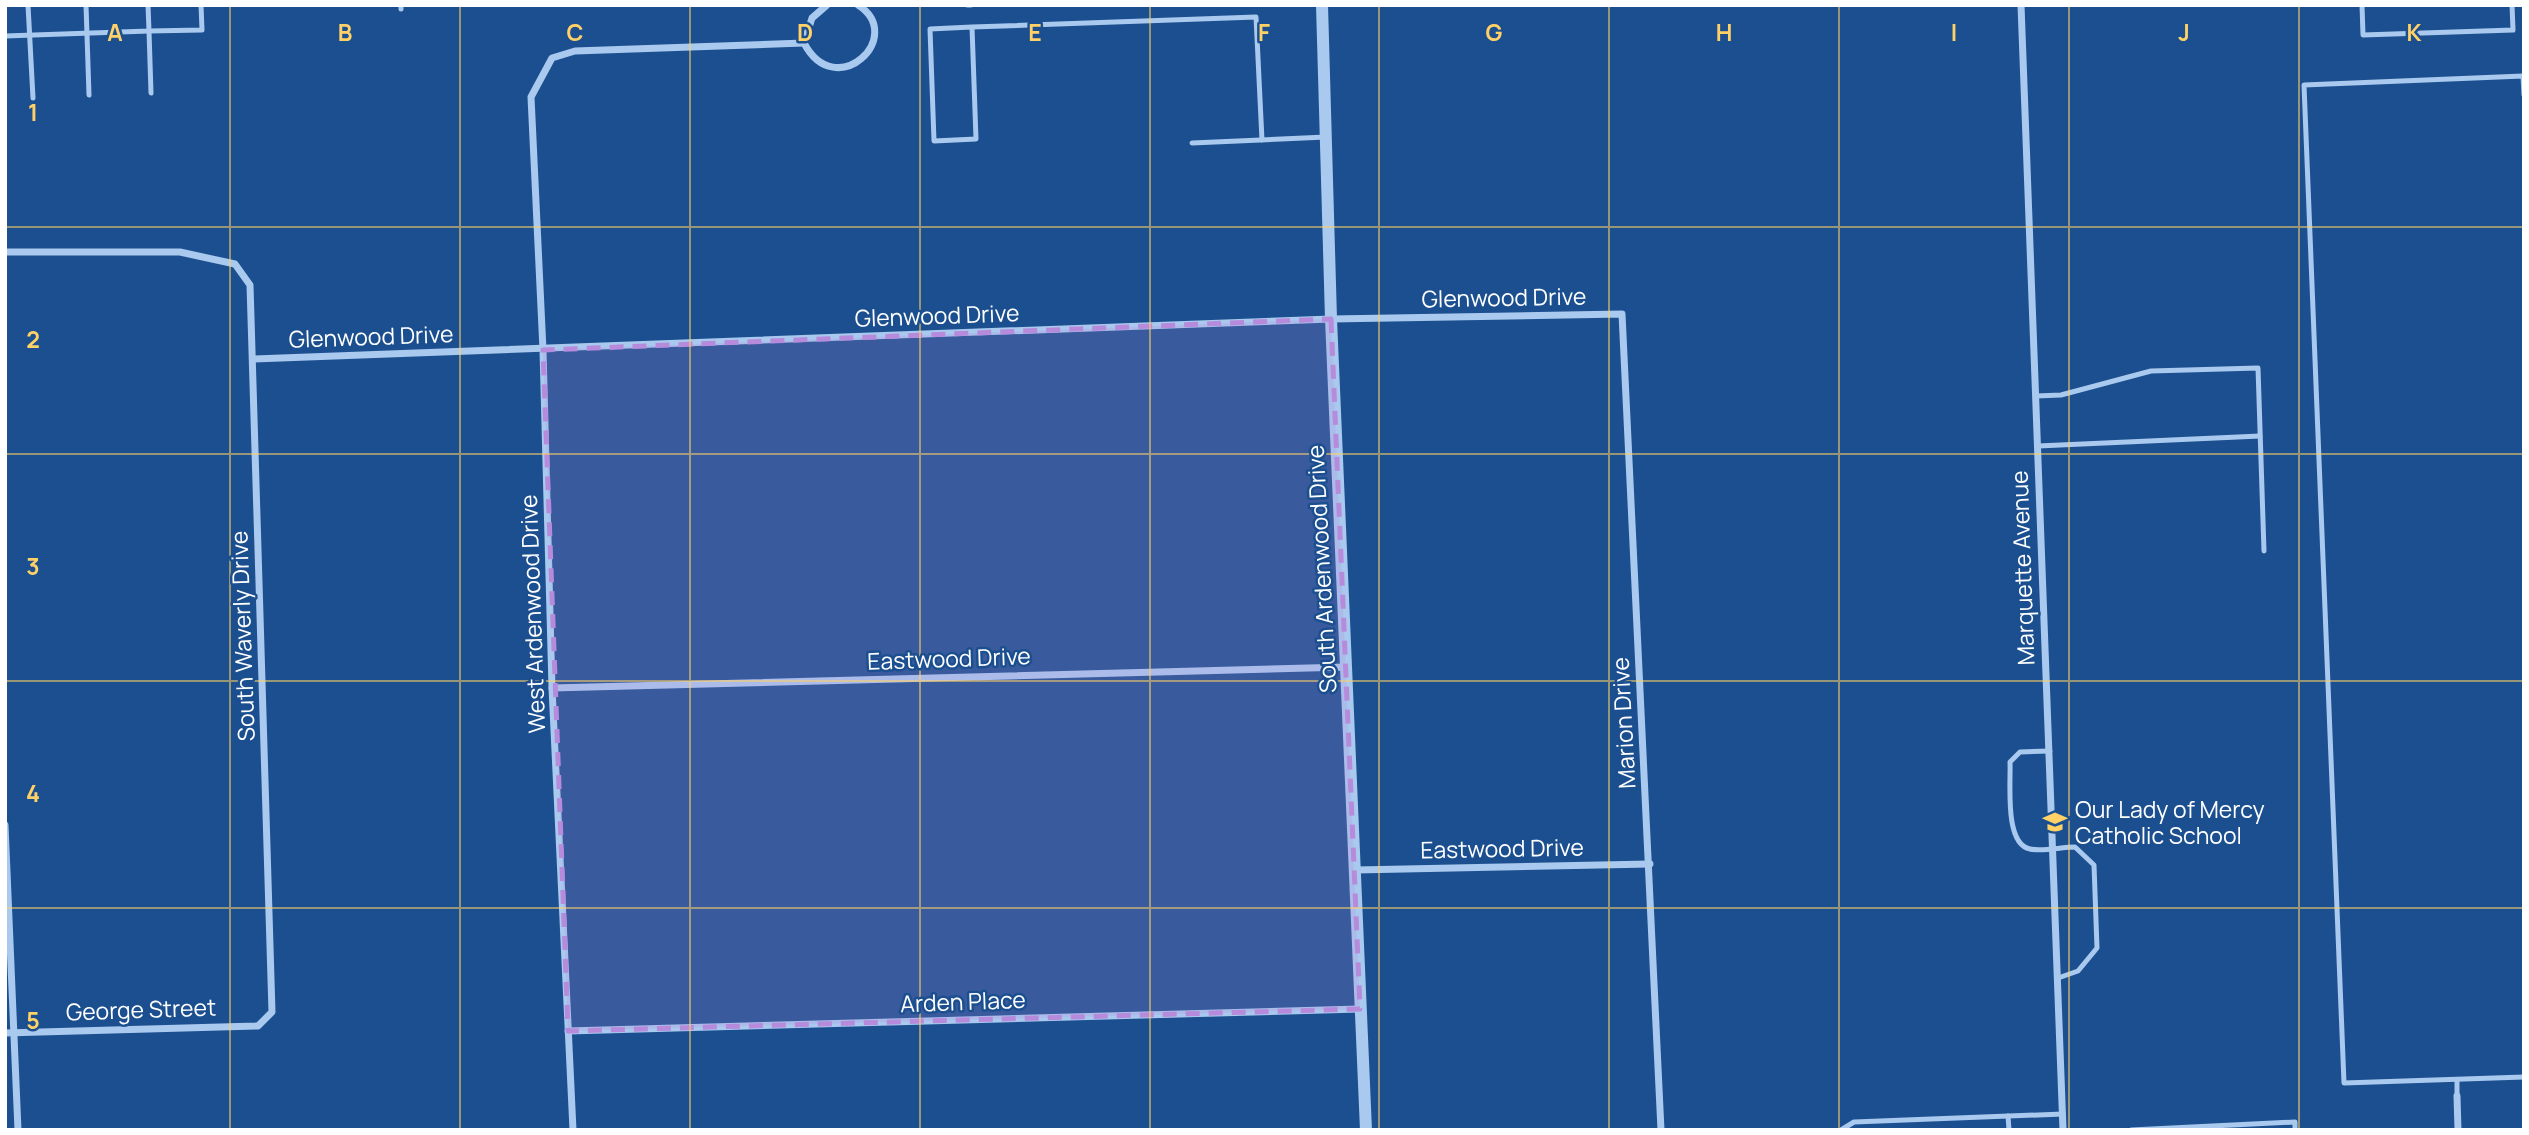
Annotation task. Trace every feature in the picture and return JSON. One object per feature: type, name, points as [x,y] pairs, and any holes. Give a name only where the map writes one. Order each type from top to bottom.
[{"type":"street","points":[[827,5],[812,18],[804,43],[818,60],[839,68],[867,58],[874,39],[872,20],[858,5]]},
{"type":"street","name":"South Ardenwood Drive","points":[[1322,5],[1331,319],[1366,1130]]},
{"type":"street","name":"Marquette Avenue","points":[[2021,5],[2063,1130]]},
{"type":"street","name":"West Ardenwood Drive","points":[[573,1130],[552,688],[543,350],[531,97],[551,58],[575,51],[804,43]]},
{"type":"street","name":"South Waverly Drive","points":[[5,251],[180,252],[234,264],[250,285],[272,1012]]},
{"type":"street","name":"Glenwood Drive","points":[[253,359],[1331,319],[1622,314]]},
{"type":"street","name":"Marion Drive","points":[[1622,314],[1661,1130]]},
{"type":"street","name":"Eastwood Drive","points":[[552,688],[1347,667]]},
{"type":"street","points":[[5,825],[9,1033],[18,1130]]},
{"type":"street","name":"Eastwood Drive","points":[[1356,870],[1650,863]]},
{"type":"street","name":"Arden Place","points":[[568,1031],[1360,1009]]},
{"type":"street","name":"George Street","points":[[9,1033],[258,1026],[272,1012]]},
{"type":"street","points":[[2457,1096],[2458,1130]]},
{"type":"lane","points":[[28,5],[33,98]]},
{"type":"lane","points":[[86,5],[89,95]]},
{"type":"lane","points":[[148,5],[151,93]]},
{"type":"lane","points":[[5,36],[202,30],[201,5]]},
{"type":"lane","points":[[2362,5],[2363,35],[2513,30],[2512,5]]},
{"type":"lane","points":[[972,27],[976,139],[934,141],[930,29],[972,27],[1256,17],[1262,139]]},
{"type":"lane","points":[[2524,94],[2523,76],[2304,85],[2344,1083],[2524,1077]]},
{"type":"lane","points":[[1192,143],[1326,136]]},
{"type":"lane","points":[[2036,396],[2061,396],[2151,371],[2258,368],[2264,551]]},
{"type":"lane","points":[[2038,446],[2260,436]]},
{"type":"lane","points":[[2050,751],[2020,752],[2010,762],[2012,832],[2018,843],[2029,849],[2075,847],[2094,864],[2097,948],[2078,971],[2058,978]]},
{"type":"lane","points":[[2457,1080],[2457,1096]]},
{"type":"lane","points":[[1841,1130],[1854,1122],[2063,1114]]},
{"type":"lane","points":[[2008,1116],[2009,1130]]},
{"type":"lane","points":[[2132,1130],[2295,1122],[2295,1130]]},
{"type":"highlighted area","points":[[1331,319],[1360,1009],[568,1031],[543,350]]},
{"type":"place","name":"Our Lady of Mercy Catholic School","points":[[2055,822]]}]
